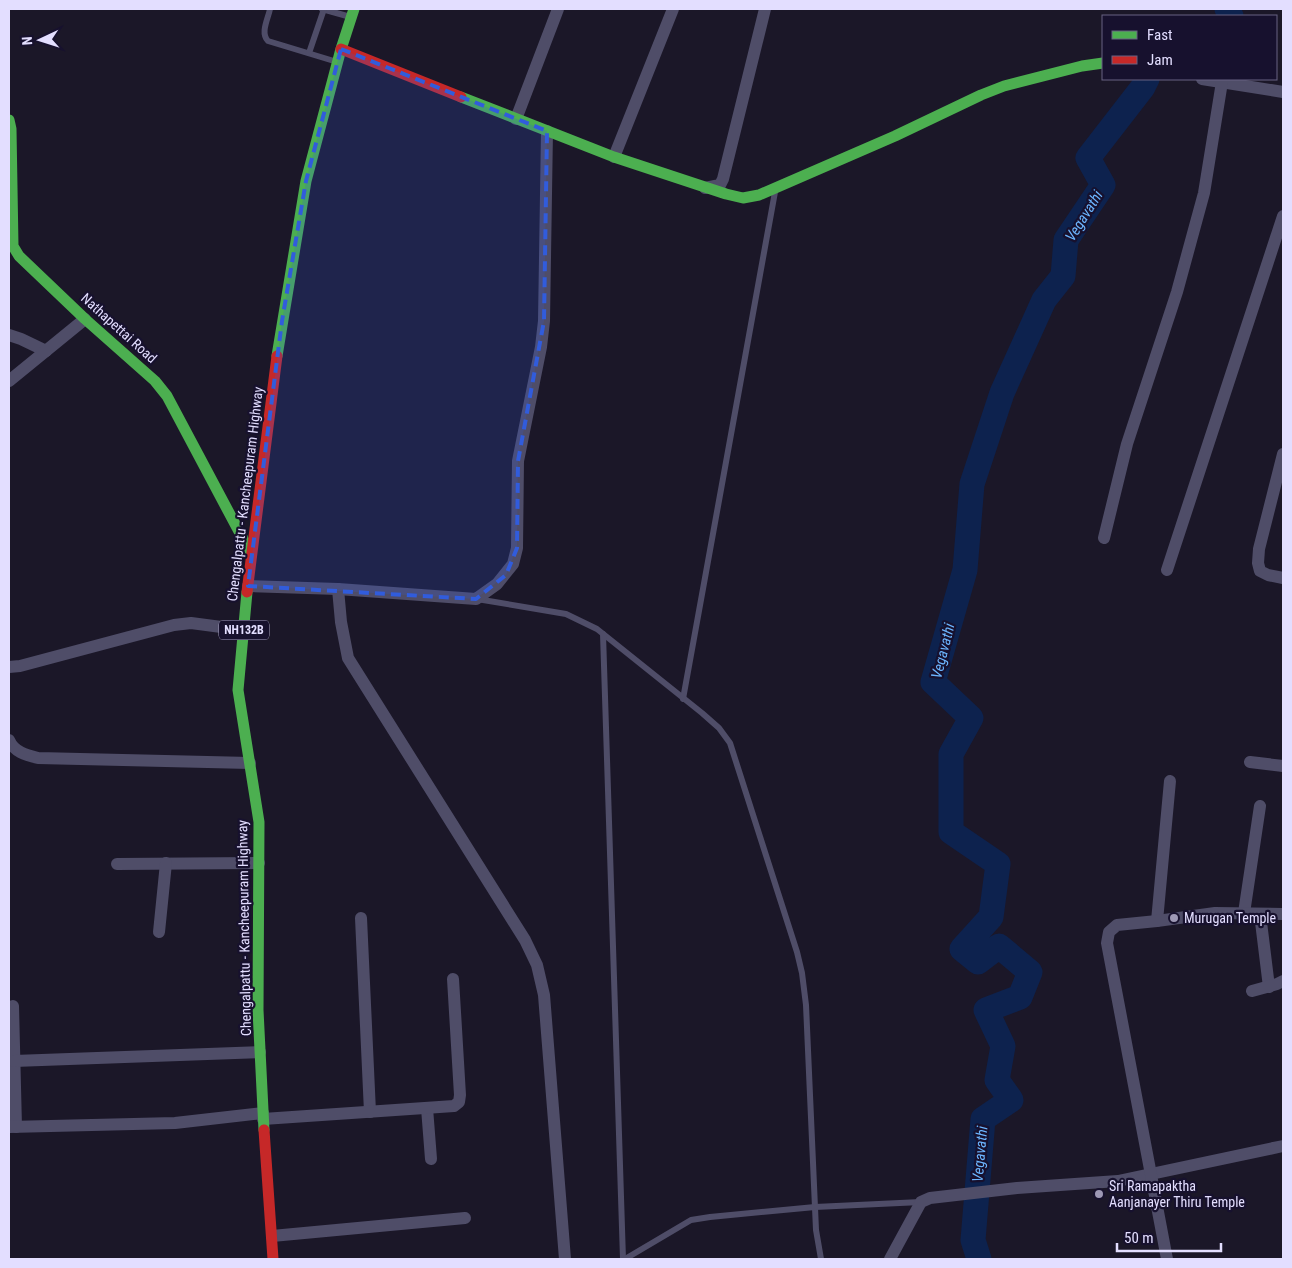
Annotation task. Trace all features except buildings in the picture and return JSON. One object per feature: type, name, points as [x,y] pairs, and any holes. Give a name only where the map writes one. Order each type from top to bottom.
[{"type":"main road","name":"Chengalpattu - Kancheepuram Highway","points":[[273,1259],[258,1010],[259,822],[238,690],[251,554],[282,321],[306,181],[340,50],[353,13]]},
{"type":"main road","points":[[340,50],[614,157],[705,188],[743,198],[759,195],[776,188],[1004,86],[1082,66],[1102,63]]},
{"type":"main road","name":"Nathapettai Road","points":[[9,120],[11,129],[13,246],[19,256],[85,319],[155,381],[167,396],[251,554]]},
{"type":"street","points":[[516,119],[558,9]]},
{"type":"street","points":[[614,157],[673,9]]},
{"type":"street","points":[[705,188],[720,185],[723,179],[765,9]]},
{"type":"street","points":[[1209,80],[1283,92]]},
{"type":"street","points":[[1104,538],[1127,444],[1177,292],[1204,192],[1222,82]]},
{"type":"street","points":[[248,586],[338,589],[476,599],[506,575],[513,564],[517,548],[518,461],[541,347],[544,321],[547,131]]},
{"type":"street","points":[[1167,570],[1283,216]]},
{"type":"street","points":[[9,381],[85,319]]},
{"type":"street","points":[[9,335],[49,348]]},
{"type":"street","points":[[1283,454],[1259,549],[1258,563],[1260,571],[1283,578]]},
{"type":"street","points":[[338,589],[341,622],[348,658],[525,940],[537,965],[544,995],[565,1259]]},
{"type":"street","points":[[9,667],[20,666],[174,625],[208,624],[244,630]]},
{"type":"street","points":[[9,740],[10,744],[23,754]]},
{"type":"street","points":[[9,754],[23,754],[38,758],[250,762]]},
{"type":"street","points":[[1250,762],[1283,766]]},
{"type":"street","points":[[1157,921],[1170,781]]},
{"type":"street","points":[[1244,913],[1260,806]]},
{"type":"street","points":[[159,932],[166,863]]},
{"type":"street","points":[[117,864],[259,863]]},
{"type":"street","points":[[1167,1259],[1107,943],[1109,932],[1117,925],[1215,913],[1283,914]]},
{"type":"street","points":[[1260,914],[1269,986]]},
{"type":"street","points":[[361,918],[370,1112]]},
{"type":"street","points":[[13,1006],[12,1127],[176,1123],[263,1116],[370,1112],[454,1106],[459,1102],[454,979]]},
{"type":"street","points":[[1252,991],[1283,981]]},
{"type":"street","points":[[14,1061],[260,1052]]},
{"type":"street","points":[[427,1108],[431,1160]]},
{"type":"street","points":[[890,1259],[921,1202],[930,1198],[1017,1188],[1118,1182],[1283,1146]]},
{"type":"street","points":[[272,1236],[465,1218]]},
{"type":"lane","points":[[270,9],[264,32],[268,41],[337,62]]},
{"type":"lane","points":[[309,53],[323,9],[353,13]]},
{"type":"lane","points":[[683,699],[776,188]]},
{"type":"lane","points":[[476,599],[566,614],[582,620],[603,634],[719,728],[730,743],[797,952],[802,973],[806,1005],[816,1230],[821,1259]]},
{"type":"lane","points":[[603,634],[624,1259],[691,1220],[710,1216],[815,1207],[921,1202]]},
{"type":"highlighted area","points":[[341,49],[547,131],[544,321],[518,461],[517,548],[506,575],[476,599],[248,586],[282,321],[306,181]]},
{"type":"waterway","name":"Vegavathi","points":[[1227,9],[1230,15]]},
{"type":"waterway","name":"Vegavathi","points":[[979,1259],[973,1240],[983,1119],[1011,1100],[997,1080],[1003,1046],[986,1010],[1020,997],[1030,972],[999,946],[978,962],[962,949],[991,917],[998,864],[951,832],[951,754],[971,718],[933,682],[965,570],[972,484],[1002,393],[1044,300],[1063,276],[1066,240],[1103,185],[1088,158],[1146,80]]},
{"type":"traffic: fast","points":[[277,356],[306,181],[341,49],[354,9]]},
{"type":"traffic: fast","points":[[461,97],[614,157],[743,198],[759,195],[1004,86],[1082,66],[1102,63]]},
{"type":"traffic: fast","points":[[9,120],[11,129],[13,246],[19,256],[85,319],[155,381],[167,396],[251,554]]},
{"type":"traffic: fast","points":[[247,592],[238,690],[259,822],[258,1010],[264,1130]]},
{"type":"traffic: jam","points":[[341,49],[461,97]]},
{"type":"traffic: jam","points":[[247,592],[277,356]]},
{"type":"traffic: jam","points":[[264,1130],[273,1259]]},
{"type":"place","name":"Murugan Temple","points":[[1174,918]]},
{"type":"place","name":"Sri Ramapaktha Aanjanayer Thiru Temple","points":[[1099,1194]]}]
